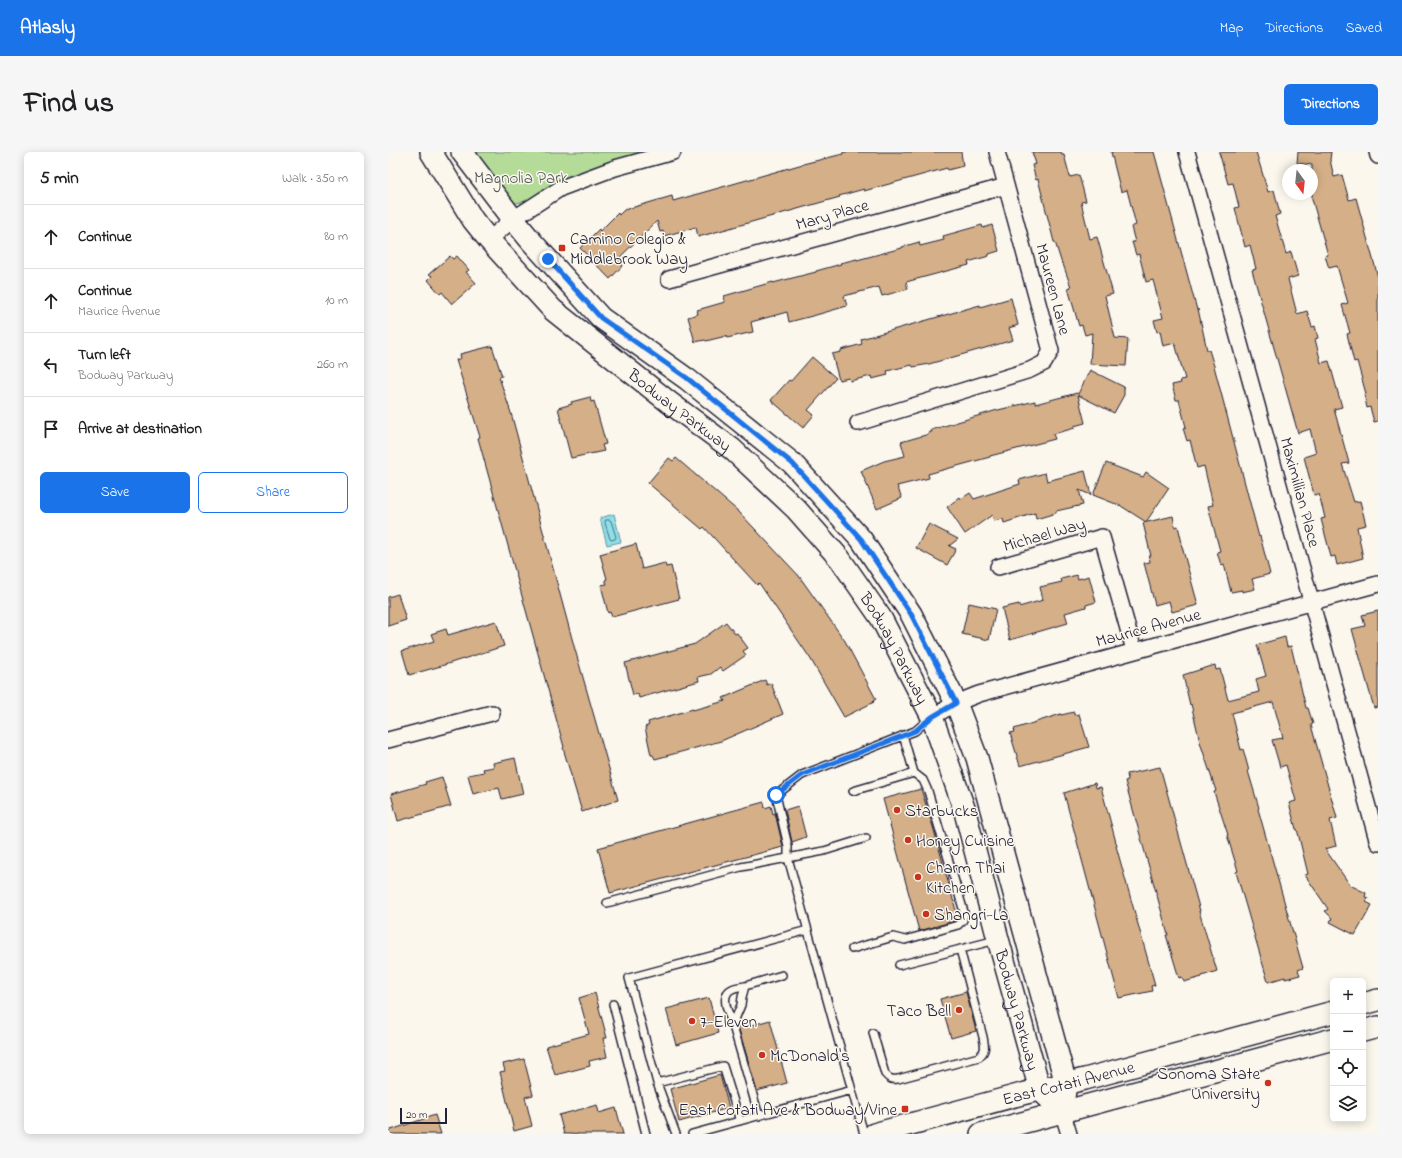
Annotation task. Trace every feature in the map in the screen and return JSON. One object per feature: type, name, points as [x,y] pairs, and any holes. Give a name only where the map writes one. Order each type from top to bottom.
[{"type":"street","name":"Bodway Parkway","points":[[431,152],[473,220],[489,240],[553,310],[670,403],[732,449],[796,509],[840,559],[881,618],[932,717],[964,808],[998,939],[1040,1090],[1062,1111]]},
{"type":"street","name":"Bodway Parkway","points":[[462,152],[532,242],[601,318],[687,378],[792,463],[861,539],[911,614],[956,703],[977,758],[1066,1084],[1062,1111]]},
{"type":"street","points":[[489,240],[513,219],[561,188],[615,168],[673,152]]},
{"type":"street","name":"Maureen Lane","points":[[858,423],[1030,370],[1044,362],[1051,351],[997,152]]},
{"type":"street","name":"Maximillian Place","points":[[1187,152],[1378,842]]},
{"type":"street","points":[[1377,152],[1378,156]]},
{"type":"street","name":"Mary Place","points":[[669,279],[1006,186]]},
{"type":"street","name":"Michael Way","points":[[998,567],[1102,537],[1134,650]]},
{"type":"street","name":"Maurice Avenue","points":[[932,717],[956,703],[979,694],[1134,650],[1378,584]]},
{"type":"street","points":[[388,740],[492,713]]},
{"type":"street","points":[[1366,1003],[1378,1000]]},
{"type":"street","name":"East Cotati Avenue","points":[[874,1134],[1330,1013]]},
{"type":"street","points":[[1366,1030],[1378,1027]]},
{"type":"street","name":"East Cotati Avenue","points":[[981,1134],[1330,1040]]},
{"type":"street","points":[[1062,1111],[1069,1134]]},
{"type":"lane","points":[[864,1134],[788,858],[788,846],[776,795],[802,775],[915,731],[932,717]]},
{"type":"lane","points":[[852,949],[893,937],[905,940],[958,926],[963,920],[964,912],[928,791],[923,780],[914,773],[903,735]]},
{"type":"lane","points":[[852,791],[914,773]]},
{"type":"lane","points":[[607,903],[741,867],[824,851],[866,838]]},
{"type":"lane","points":[[676,1134],[657,1083],[629,978],[808,930]]},
{"type":"lane","points":[[899,965],[998,939]]},
{"type":"lane","points":[[873,1033],[885,1074],[892,1080],[898,1080],[979,1057],[983,1053],[985,1047],[984,1037],[960,949]]},
{"type":"lane","points":[[759,1116],[725,997],[732,989],[782,975]]},
{"type":"lane","points":[[733,1026],[741,1005],[745,986]]},
{"type":"lane","points":[[613,1004],[646,1134]]},
{"type":"lane","points":[[657,1083],[723,1066],[740,1121]]},
{"type":"lane","points":[[692,1134],[852,1090]]},
{"type":"green space","name":"Magnolia Park","points":[[474,152],[655,152],[535,200],[516,203],[503,196]]},
{"type":"water","points":[[614,514],[621,542],[607,545],[600,518]]},
{"type":"building","points":[[843,152],[961,152],[963,166],[948,170],[947,168],[864,191],[864,189],[698,237],[696,227],[664,236],[663,231],[660,232],[657,221],[618,259],[623,265],[610,279],[580,248],[599,229],[600,231],[618,213],[619,215],[624,210],[672,196],[673,201],[843,154]]},
{"type":"building","points":[[1032,152],[1061,152],[1062,155],[1064,155],[1070,177],[1079,175],[1086,201],[1081,202],[1090,239],[1097,237],[1113,294],[1105,296],[1115,338],[1128,339],[1126,366],[1090,364],[1092,333],[1085,335],[1082,325],[1079,326],[1068,288],[1071,287],[1054,242],[1038,179],[1036,180],[1032,165],[1036,164]]},
{"type":"building","points":[[1111,152],[1154,152],[1197,310],[1198,309],[1207,350],[1209,350],[1214,366],[1270,574],[1252,579],[1255,589],[1242,592],[1242,590],[1231,592],[1224,564],[1221,565],[1217,552],[1220,551],[1208,506],[1213,505],[1204,466],[1197,468],[1190,440],[1187,441],[1183,428],[1186,427],[1179,400],[1176,400],[1172,385],[1181,383],[1180,380],[1185,379],[1175,343],[1163,346],[1160,331],[1157,332],[1154,320],[1163,318],[1153,280],[1146,282],[1139,254],[1136,255],[1132,242],[1135,242],[1131,227],[1136,225],[1127,190],[1121,192]]},
{"type":"building","points":[[1219,152],[1256,152],[1268,192],[1274,190],[1280,214],[1275,216],[1286,254],[1291,252],[1298,276],[1288,279],[1297,314],[1307,311],[1312,327],[1315,326],[1318,338],[1315,339],[1321,363],[1329,361],[1342,407],[1334,409],[1349,463],[1342,464],[1354,502],[1360,501],[1366,525],[1357,527],[1363,558],[1337,565],[1335,556],[1331,557],[1321,519],[1325,518],[1319,494],[1314,495],[1304,457],[1316,453],[1310,429],[1298,433],[1252,270],[1256,269],[1250,245],[1245,247],[1235,208],[1239,207],[1233,183],[1228,184]]},
{"type":"building","points":[[1298,152],[1331,152],[1330,160],[1334,177],[1342,175],[1349,200],[1356,198],[1378,277],[1378,421],[1374,422],[1370,407],[1367,408],[1364,394],[1366,394],[1357,361],[1354,362],[1347,334],[1350,333],[1342,305],[1348,303],[1337,266],[1329,268],[1325,256],[1328,255],[1312,200],[1318,200],[1318,164],[1297,163]]},
{"type":"building","points":[[982,225],[983,228],[992,225],[999,251],[989,254],[989,256],[968,262],[969,265],[906,282],[908,289],[882,296],[879,287],[844,296],[847,306],[816,315],[789,322],[787,312],[751,322],[753,332],[727,338],[726,336],[695,342],[688,317],[698,314],[697,310],[725,302],[724,296],[816,272],[841,264],[840,263],[857,260],[919,242],[920,246],[944,240],[943,236]]},
{"type":"building","points":[[450,256],[453,259],[457,256],[469,270],[466,272],[476,283],[452,304],[442,292],[440,294],[428,280],[432,276],[429,274]]},
{"type":"building","points":[[1011,298],[1018,325],[1009,328],[1013,340],[929,364],[913,367],[912,365],[887,371],[888,375],[872,379],[871,376],[850,381],[849,378],[839,380],[832,354],[862,344],[861,339],[980,305],[980,307]]},
{"type":"building","points":[[492,346],[502,376],[499,377],[511,413],[574,646],[618,800],[582,812],[478,438],[480,437],[456,360],[461,358],[460,354]]},
{"type":"building","points":[[812,357],[836,378],[808,410],[814,415],[803,428],[771,400],[789,380],[791,381]]},
{"type":"building","points":[[1090,370],[1124,387],[1124,395],[1114,413],[1078,395],[1085,423],[1074,426],[1075,428],[1053,434],[1055,439],[928,474],[929,478],[897,486],[902,498],[877,509],[861,471],[884,461],[905,456],[901,442],[929,434],[929,432],[932,432],[931,430],[994,411],[1035,401],[1035,404],[1077,393],[1078,394]]},
{"type":"building","points":[[590,397],[591,402],[594,401],[606,444],[602,445],[604,451],[571,458],[558,408],[572,404],[571,402]]},
{"type":"building","points":[[669,458],[673,461],[676,458],[739,512],[799,576],[845,641],[876,699],[873,701],[874,702],[844,717],[810,658],[759,583],[757,585],[704,527],[702,529],[648,483]]},
{"type":"building","points":[[1106,463],[1143,477],[1146,472],[1169,488],[1146,522],[1121,506],[1093,495]]},
{"type":"building","points":[[1085,471],[1091,495],[1079,490],[1083,505],[1056,511],[1056,513],[1036,519],[1035,513],[1004,523],[1003,519],[994,521],[992,515],[965,534],[947,507],[960,497],[961,499],[970,493],[974,499],[1020,484],[1019,480],[1045,473],[1047,481]]},
{"type":"building","points":[[1173,516],[1175,527],[1178,526],[1181,543],[1198,605],[1172,612],[1169,601],[1155,605],[1144,563],[1150,562],[1149,556],[1151,556],[1143,523]]},
{"type":"building","points":[[929,524],[958,539],[949,546],[956,549],[947,565],[916,548]]},
{"type":"building","points":[[636,544],[642,569],[665,563],[666,567],[671,566],[679,599],[612,617],[610,612],[608,613],[601,585],[607,584],[605,580],[607,579],[600,554]]},
{"type":"building","points":[[1077,575],[1078,579],[1089,576],[1096,602],[1086,605],[1086,607],[1065,613],[1068,623],[1010,640],[1002,608],[1019,604],[1019,607],[1043,600],[1040,587],[1062,582],[1061,579]]},
{"type":"building","points":[[398,594],[406,620],[388,626],[388,597]]},
{"type":"building","points":[[969,603],[996,609],[989,640],[962,634]]},
{"type":"building","points":[[1378,611],[1378,707],[1374,708],[1352,629],[1365,626],[1362,615]]},
{"type":"building","points":[[496,621],[504,646],[409,675],[402,651],[434,641],[431,634],[446,629],[448,635]]},
{"type":"building","points":[[726,622],[735,634],[737,633],[748,648],[743,651],[746,655],[723,671],[720,667],[711,674],[698,677],[699,681],[639,698],[638,694],[633,695],[625,663],[695,644]]},
{"type":"building","points":[[1285,637],[1287,647],[1291,646],[1306,708],[1308,708],[1313,724],[1311,725],[1337,818],[1330,820],[1336,846],[1325,849],[1350,885],[1366,893],[1365,897],[1368,898],[1366,902],[1372,905],[1355,935],[1330,922],[1332,918],[1325,911],[1328,909],[1305,875],[1308,874],[1289,803],[1296,801],[1286,765],[1280,767],[1272,740],[1283,738],[1273,702],[1232,713],[1241,750],[1243,749],[1259,808],[1258,809],[1303,968],[1298,970],[1300,975],[1285,979],[1285,977],[1268,982],[1236,872],[1238,871],[1228,835],[1214,792],[1216,791],[1200,742],[1183,675],[1215,665],[1216,670],[1220,669],[1228,700],[1259,692],[1256,679],[1266,676],[1257,645]]},
{"type":"building","points":[[765,680],[767,685],[771,683],[783,714],[721,741],[655,759],[653,755],[651,755],[645,727],[649,725],[648,722],[725,701],[723,698]]},
{"type":"building","points":[[1074,712],[1074,715],[1079,714],[1089,747],[1020,766],[1010,733],[1015,732],[1014,729],[1061,714]]},
{"type":"building","points":[[515,758],[523,794],[502,799],[499,788],[473,794],[468,775],[484,772],[483,769],[494,767],[493,763]]},
{"type":"building","points":[[1160,767],[1217,971],[1184,982],[1182,977],[1179,978],[1166,935],[1168,935],[1125,781],[1128,780],[1127,774]]},
{"type":"building","points":[[442,777],[451,806],[398,821],[391,794],[426,784],[425,782]]},
{"type":"building","points":[[1095,783],[1096,788],[1101,787],[1155,985],[1151,986],[1152,991],[1119,998],[1064,793]]},
{"type":"building","points":[[921,789],[958,918],[955,921],[919,931],[883,799]]},
{"type":"building","points":[[764,802],[765,808],[771,806],[773,814],[775,813],[783,847],[610,893],[598,848]]},
{"type":"building","points":[[798,806],[806,837],[792,842],[785,810]]},
{"type":"building","name":"Taco Bell","points":[[966,992],[976,1031],[951,1038],[940,999]]},
{"type":"building","points":[[595,993],[607,1038],[603,1038],[607,1057],[589,1061],[590,1066],[555,1075],[546,1046],[589,1034],[579,998]]},
{"type":"building","name":"7-Eleven","points":[[709,998],[718,1033],[676,1045],[666,1009]]},
{"type":"building","name":"McDonald's","points":[[770,1020],[787,1083],[757,1091],[738,1026],[749,1023],[749,1026]]},
{"type":"building","points":[[524,1059],[533,1095],[525,1097],[532,1126],[514,1131],[500,1072],[505,1071],[503,1064]]},
{"type":"building","name":"7-Eleven","points":[[720,1075],[729,1108],[679,1122],[670,1089]]},
{"type":"building","points":[[597,1105],[599,1113],[616,1108],[623,1134],[564,1134],[559,1115]]},
{"type":"building","points":[[435,1115],[441,1134],[388,1134],[388,1131]]},
{"type":"place","name":"Camino Colegio & Middlebrook Way","points":[[562,248]]},
{"type":"place","name":"Starbucks","points":[[897,810]]},
{"type":"place","name":"Honey Cuisine","points":[[908,840]]},
{"type":"place","name":"Charm Thai Kitchen","points":[[918,877]]},
{"type":"place","name":"Shangri-La","points":[[926,914]]},
{"type":"place","name":"Taco Bell","points":[[959,1010]]},
{"type":"place","name":"7-Eleven","points":[[692,1021]]},
{"type":"place","name":"McDonald's","points":[[762,1055]]},
{"type":"place","name":"Sonoma State University","points":[[1268,1083]]},
{"type":"place","name":"East Cotati Ave & Bodway/Vine","points":[[905,1109]]},
{"type":"route","points":[[548,259],[601,318],[687,378],[792,463],[861,539],[911,614],[956,703],[932,717],[915,731],[802,775],[776,795]]}]
